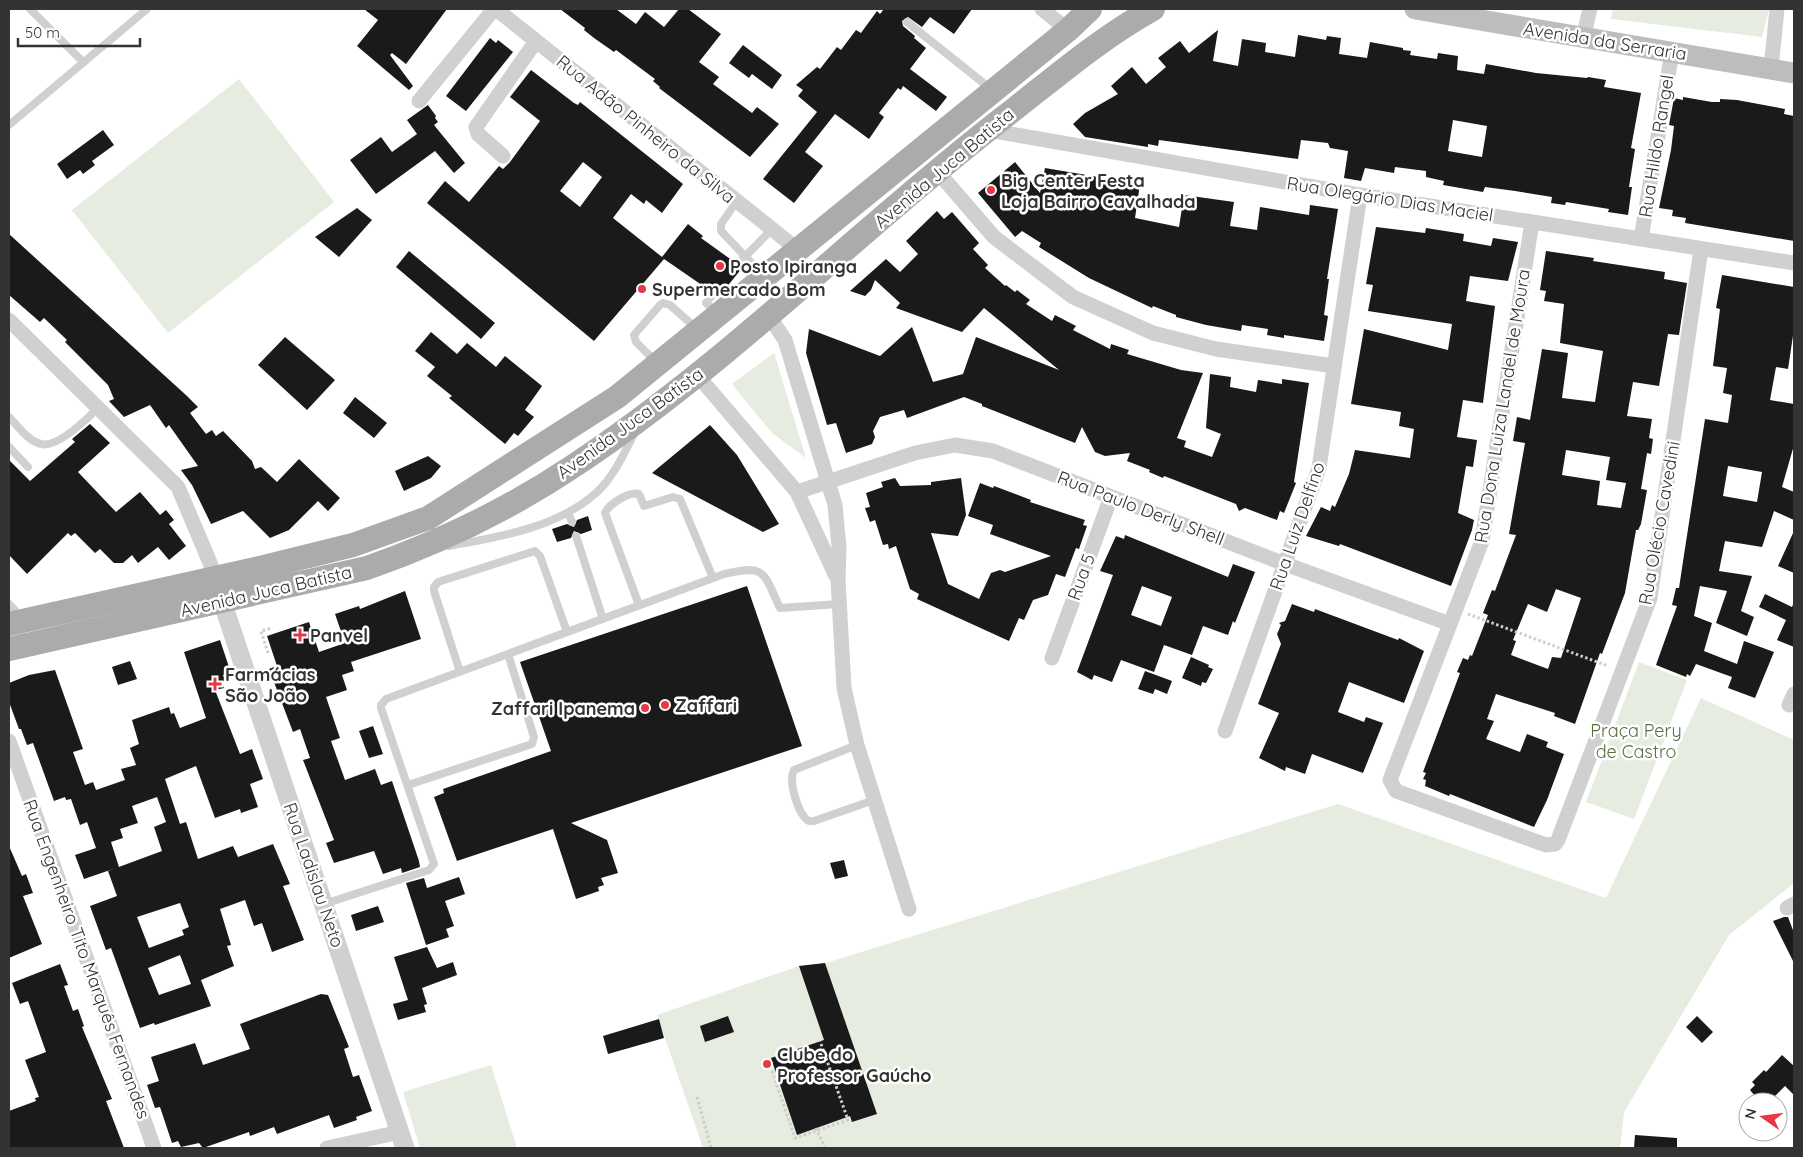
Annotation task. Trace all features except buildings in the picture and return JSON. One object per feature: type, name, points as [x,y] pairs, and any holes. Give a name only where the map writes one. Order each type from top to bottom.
[{"type":"main road","name":"Avenida Juca Batista","points":[[14,616],[216,577],[353,545],[428,518],[617,397],[698,330],[715,304],[765,277],[1068,30],[1090,9]]},
{"type":"main road","name":"Avenida Juca Batista","points":[[9,648],[366,568],[410,552],[506,506],[555,477],[698,376],[937,171],[1122,26],[1153,9]]},
{"type":"main road","name":"Avenida da Serraria","points":[[1415,9],[1794,73]]},
{"type":"street","name":"Rua Adão Pinheiro da Silva","points":[[495,9],[797,249]]},
{"type":"street","points":[[419,101],[495,9]]},
{"type":"street","points":[[1042,9],[1068,30]]},
{"type":"street","points":[[1583,38],[1590,9]]},
{"type":"street","points":[[1771,69],[1778,9]]},
{"type":"street","points":[[503,156],[478,134],[476,127],[536,41]]},
{"type":"street","name":"Rua Hildo Rangel","points":[[1641,239],[1672,52]]},
{"type":"street","name":"Rua Olegário Dias Maciel","points":[[988,130],[1360,195],[1794,263]]},
{"type":"street","points":[[937,171],[994,237],[1073,297],[1153,333],[1216,349],[1334,366]]},
{"type":"street","name":"Rua Luiz Delfino","points":[[1225,731],[1319,468],[1360,195]]},
{"type":"street","name":"Rua Dona Luiza Landel de Moura","points":[[1390,784],[1391,776],[1482,541],[1532,222]]},
{"type":"street","name":"Rua Olécio Cavedini","points":[[1390,784],[1396,791],[1546,845],[1555,844],[1650,598],[1701,249]]},
{"type":"street","points":[[769,316],[785,340],[835,505],[838,530],[838,580],[844,688],[856,745],[909,909]]},
{"type":"street","points":[[9,320],[178,487],[216,577]]},
{"type":"street","points":[[698,376],[798,492],[838,580]]},
{"type":"street","name":"Rua Paulo Derly Shell","points":[[798,492],[915,453],[955,446],[992,451],[1285,564],[1450,624]]},
{"type":"street","name":"Rua 5","points":[[1052,658],[1111,497]]},
{"type":"street","name":"Rua Ladislau Neto","points":[[222,601],[403,1140]]},
{"type":"street","name":"Rua Engenheiro Tito Marquês Fernandes","points":[[9,741],[154,1148]]},
{"type":"street","points":[[327,1148],[403,1140]]},
{"type":"lane","points":[[30,9],[83,62]]},
{"type":"lane","points":[[9,125],[147,9]]},
{"type":"lane","points":[[907,22],[992,91]]},
{"type":"lane","points":[[737,201],[721,224],[720,231],[765,277]]},
{"type":"lane","points":[[737,265],[772,229]]},
{"type":"lane","points":[[658,363],[636,342],[634,335],[660,305],[663,303],[670,304],[698,330]]},
{"type":"lane","points":[[9,417],[30,438],[40,444],[51,445],[84,422],[98,408]]},
{"type":"lane","points":[[410,552],[466,543],[530,528],[568,513],[597,493],[624,455],[642,417]]},
{"type":"lane","points":[[9,447],[28,467]]},
{"type":"lane","points":[[638,606],[605,513],[608,508],[631,494],[639,494],[644,506],[673,498],[680,499],[713,578]]},
{"type":"lane","points":[[568,513],[572,522]]},
{"type":"lane","points":[[576,536],[604,619]]},
{"type":"lane","points":[[460,672],[434,591],[435,584],[438,582],[535,551],[540,556],[568,632]]},
{"type":"lane","points":[[324,904],[432,868],[434,861],[381,704],[386,699],[713,578],[743,570],[756,570],[765,576],[780,608],[839,604]]},
{"type":"lane","points":[[408,785],[532,744],[534,737],[508,654]]},
{"type":"lane","points":[[856,745],[794,770],[791,780],[802,814],[809,821],[874,800]]},
{"type":"path","points":[[1456,609],[1622,672]]},
{"type":"path","points":[[268,653],[261,632],[272,628]]},
{"type":"path","points":[[772,1071],[795,1138],[848,1120],[820,1041]]},
{"type":"path","points":[[697,1097],[711,1148]]},
{"type":"path","points":[[816,1130],[825,1148]]},
{"type":"green space","points":[[1613,9],[1769,9],[1762,37],[1611,19]]},
{"type":"green space","points":[[239,79],[334,202],[168,333],[72,210]]},
{"type":"green space","points":[[774,353],[806,458],[772,433],[732,384]]},
{"type":"green space","name":"Praça Pery de Castro","points":[[1639,662],[1687,680],[1634,819],[1586,802]]},
{"type":"green space","points":[[1701,698],[1794,740],[1794,883],[1729,935],[1624,1112],[1620,1148],[703,1148],[657,1015],[799,966],[826,963],[1338,804],[1606,898]]},
{"type":"green space","points":[[491,1065],[517,1148],[420,1148],[403,1092]]},
{"type":"place","name":"Big Center Festa Loja Bairro Cavalhada","points":[[991,190]]},
{"type":"place","name":"Posto Ipiranga","points":[[720,266]]},
{"type":"place","name":"Supermercado Bom","points":[[642,289]]},
{"type":"place","name":"Panvel","points":[[300,635]]},
{"type":"place","name":"Farmácias São João","points":[[215,684]]},
{"type":"place","name":"Zaffari","points":[[665,705]]},
{"type":"place","name":"Zaffari Ipanema","points":[[645,708]]},
{"type":"place","name":"Clube do Professor Gaúcho","points":[[767,1064]]}]
